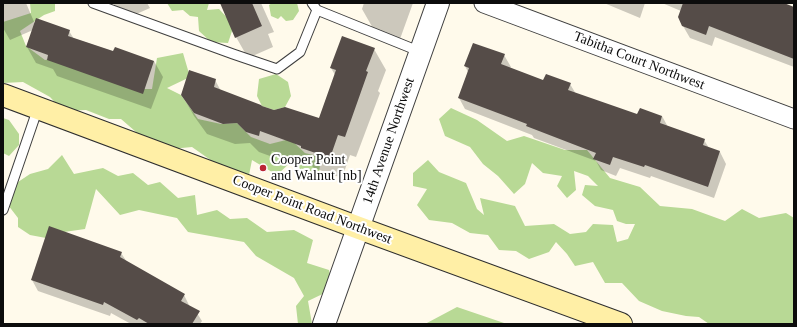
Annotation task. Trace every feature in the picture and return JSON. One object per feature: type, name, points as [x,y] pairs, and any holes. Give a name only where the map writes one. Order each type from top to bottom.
[{"type":"main road","name":"Cooper Point Road Northwest","points":[[3,95],[621,324]]},
{"type":"street","name":"14th Avenue Northwest","points":[[324,324],[438,3]]},
{"type":"street","name":"Tabitha Court Northwest","points":[[484,3],[794,119]]},
{"type":"lane","points":[[93,3],[277,69],[300,52],[315,6],[421,52]]},
{"type":"lane","points":[[3,210],[38,108]]},
{"type":"green space","points":[[30,3],[55,3],[55,11],[44,15],[20,31],[26,46],[45,60],[69,55],[131,89],[152,89],[157,58],[183,53],[190,77],[167,88],[181,95],[198,119],[221,124],[237,123],[251,137],[270,144],[290,139],[305,153],[321,157],[318,181],[304,177],[294,159],[277,175],[252,160],[249,175],[219,166],[192,147],[171,149],[143,138],[121,119],[109,119],[86,110],[63,111],[50,97],[23,82],[3,83],[3,22],[31,13]]},
{"type":"green space","points":[[167,3],[209,3],[207,10],[219,9],[234,25],[228,43],[211,42],[199,31],[198,17],[190,16],[183,10],[172,11]]},
{"type":"green space","points":[[272,3],[297,3],[299,11],[293,20],[286,21],[281,16],[278,19],[271,16],[269,5]]},
{"type":"green space","points":[[276,74],[288,82],[291,96],[285,107],[274,110],[262,106],[257,96],[259,79]]},
{"type":"green space","points":[[451,108],[477,120],[507,141],[524,136],[565,150],[587,150],[610,178],[640,187],[660,206],[692,209],[725,221],[742,209],[759,218],[786,213],[794,218],[794,324],[709,324],[699,317],[662,311],[639,301],[622,283],[605,283],[593,262],[575,266],[556,242],[549,252],[529,259],[516,251],[499,250],[488,235],[470,233],[452,223],[429,220],[417,205],[427,189],[413,186],[413,173],[428,160],[439,172],[466,183],[477,209],[484,215],[480,198],[515,206],[525,226],[554,224],[570,234],[586,232],[593,224],[613,225],[617,242],[628,239],[635,224],[626,224],[617,221],[613,210],[595,206],[582,195],[585,185],[598,186],[588,176],[574,171],[576,190],[567,198],[557,186],[562,176],[543,173],[532,163],[525,184],[514,194],[498,176],[483,164],[470,147],[445,136],[439,119]]},
{"type":"green space","points":[[3,118],[9,120],[19,134],[19,145],[9,156],[3,153]]},
{"type":"green space","points":[[62,155],[74,174],[103,168],[118,176],[133,173],[148,185],[160,182],[178,198],[195,195],[197,215],[217,210],[230,219],[247,218],[267,232],[294,230],[313,240],[307,263],[329,270],[333,289],[308,301],[312,324],[298,324],[296,306],[304,296],[294,278],[256,256],[244,242],[188,232],[177,218],[139,210],[120,215],[96,189],[85,229],[64,232],[46,238],[30,235],[18,227],[18,218],[8,205],[15,184],[30,174],[48,169]]},
{"type":"green space","points":[[457,307],[507,324],[425,324]]},
{"type":"building","points":[[220,3],[252,3],[262,26],[235,38]]},
{"type":"building","points":[[683,3],[784,3],[794,7],[794,59],[709,26],[706,35],[682,26],[678,17]]},
{"type":"building","points":[[36,18],[70,30],[68,36],[113,51],[115,47],[154,61],[143,94],[47,60],[48,55],[26,47]]},
{"type":"building","points":[[342,36],[375,48],[345,137],[338,135],[330,158],[260,131],[259,136],[246,132],[237,123],[223,124],[194,113],[181,95],[189,70],[216,79],[214,87],[262,106],[274,110],[285,107],[319,118],[336,70],[330,68]]},
{"type":"building","points":[[473,43],[505,54],[501,64],[543,80],[546,74],[571,83],[568,90],[637,114],[640,108],[662,116],[660,123],[705,139],[703,145],[720,151],[708,187],[645,165],[644,167],[613,157],[610,165],[593,159],[596,153],[526,126],[527,124],[458,98],[469,68],[464,66]]},
{"type":"building","points":[[49,226],[122,252],[120,257],[185,294],[181,301],[200,311],[192,324],[149,324],[139,318],[137,320],[104,302],[103,305],[31,280]]},
{"type":"place","name":"Cooper Point and Walnut [nb]","points":[[263,168]]}]
